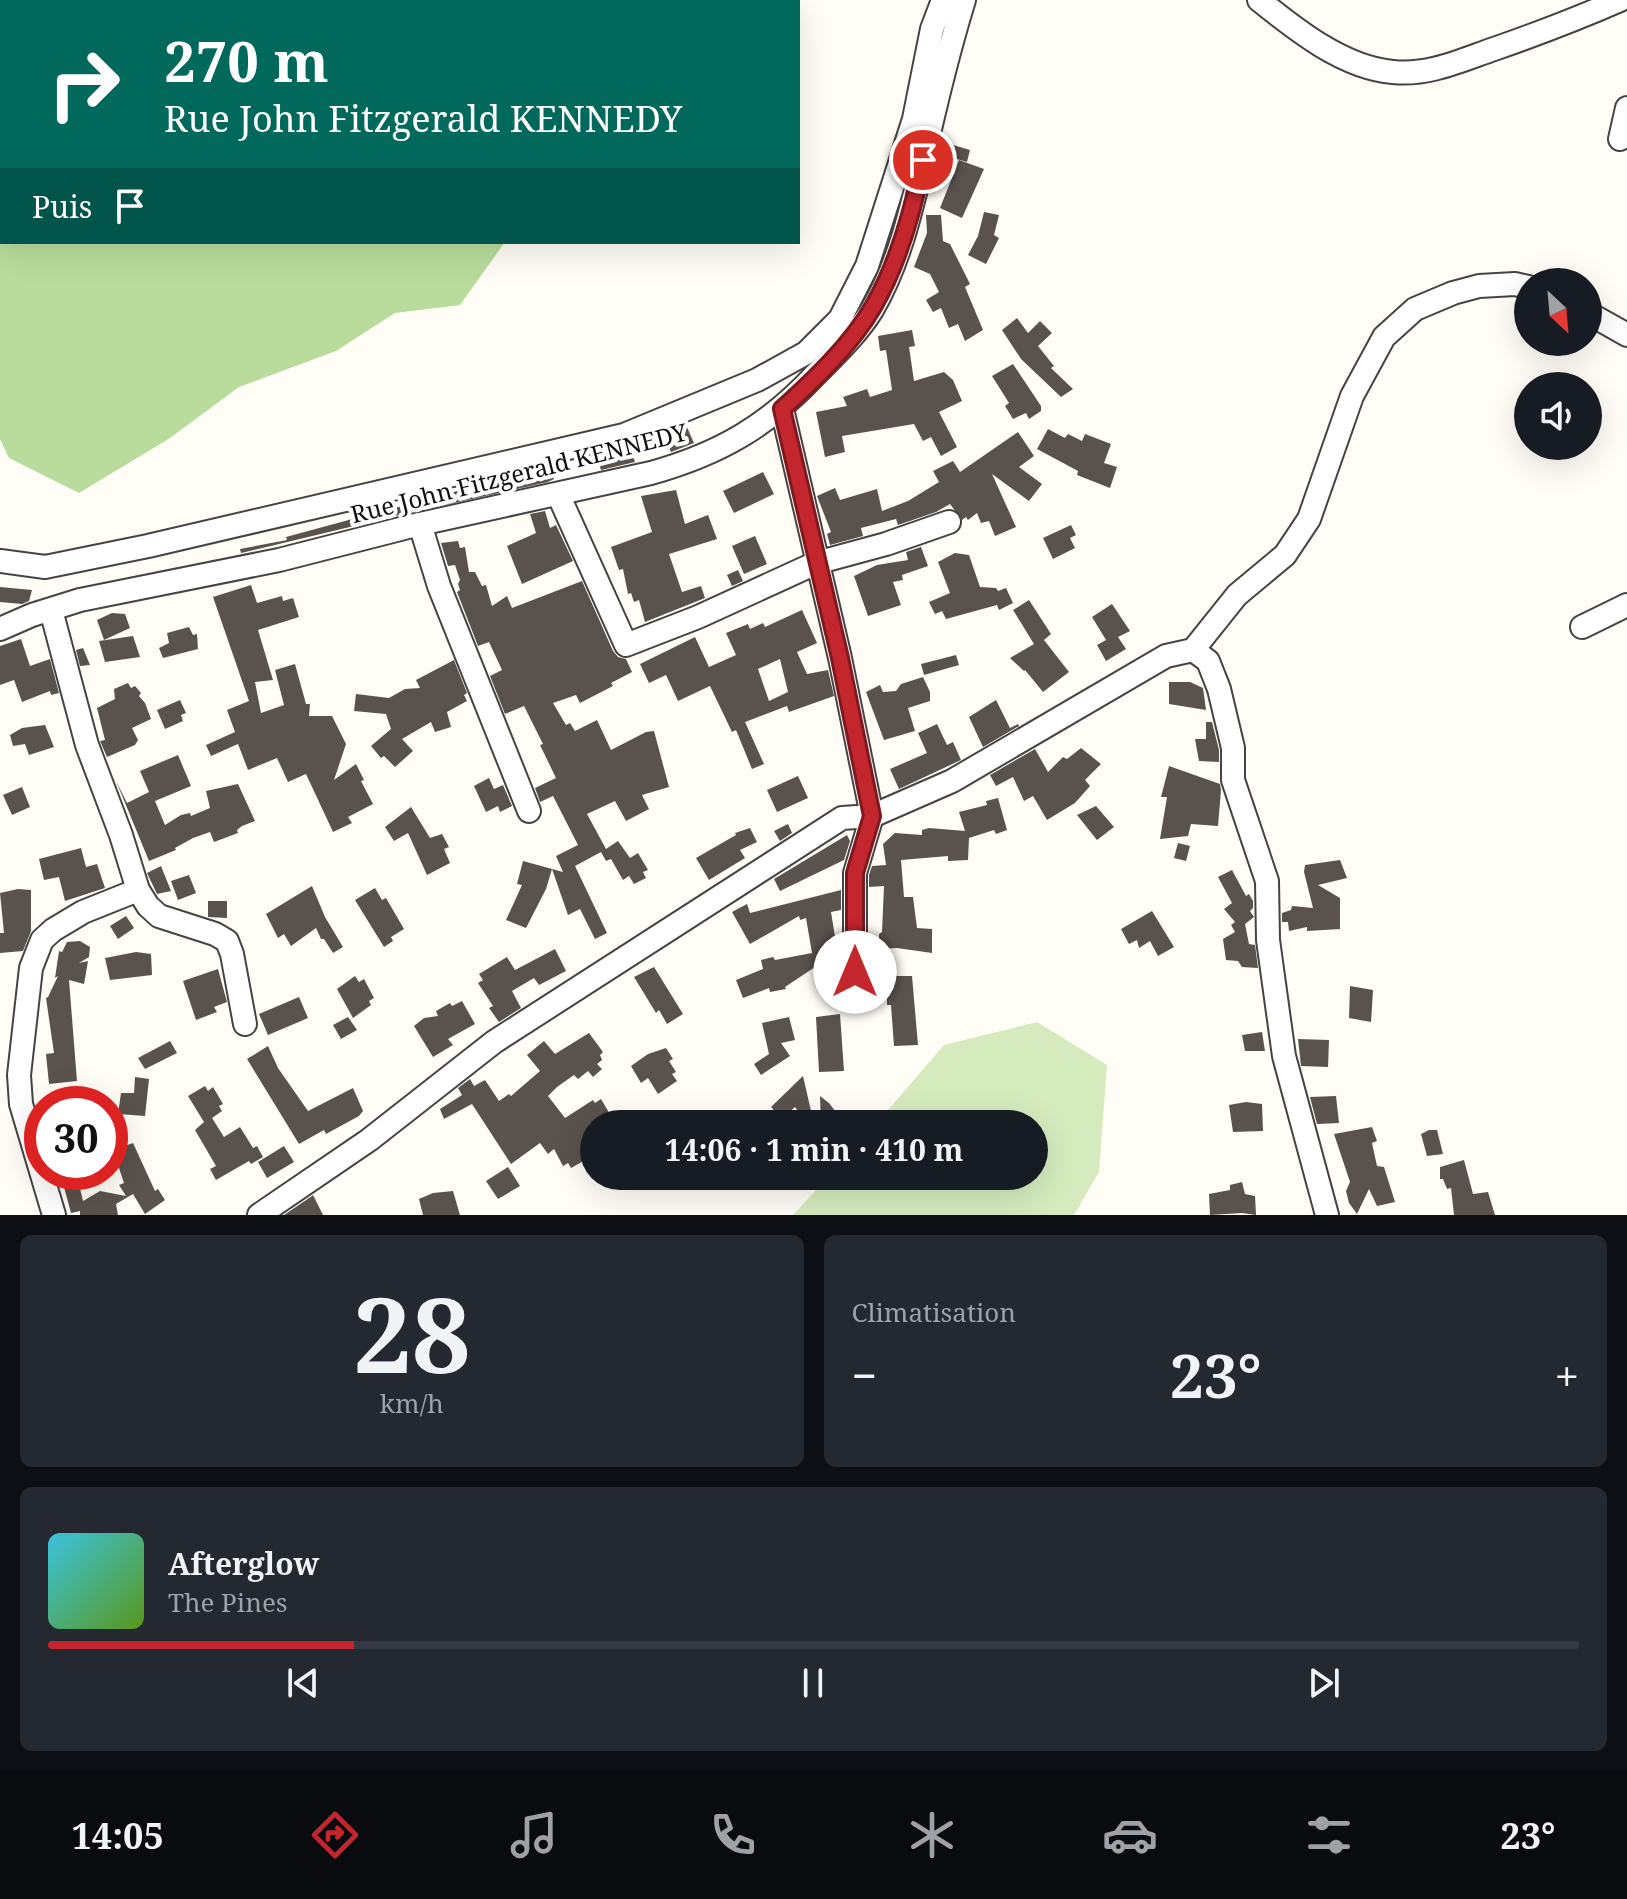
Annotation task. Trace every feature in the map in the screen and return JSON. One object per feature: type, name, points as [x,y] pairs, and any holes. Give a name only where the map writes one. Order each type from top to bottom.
[{"type":"street","points":[[0,561],[45,567],[148,546],[624,435],[757,380],[806,353],[840,319],[867,266],[914,119],[932,29],[943,0]]},
{"type":"street","name":"Rue John Fitzgerald KENNEDY","points":[[0,629],[80,600],[279,560],[420,524],[684,464],[733,443],[782,409],[857,331],[886,281],[909,218],[946,61],[964,0]]},
{"type":"street","points":[[1259,0],[1312,39],[1364,66],[1392,72],[1419,72],[1445,66],[1620,0]]},
{"type":"street","points":[[1620,139],[1627,108]]},
{"type":"street","points":[[259,1215],[369,1140],[517,1027],[842,818],[872,816],[952,781],[1166,656],[1193,650],[1237,595],[1285,555],[1309,519],[1352,396],[1384,337],[1415,309],[1453,293],[1479,286],[1514,284]]},
{"type":"street","points":[[1602,321],[1627,335]]},
{"type":"street","points":[[782,409],[840,658],[872,816],[855,873],[855,972]]},
{"type":"street","points":[[558,494],[626,645],[698,617],[816,563],[886,544],[949,522]]},
{"type":"street","points":[[420,524],[439,586],[529,811]]},
{"type":"street","points":[[1582,627],[1627,605]]},
{"type":"street","points":[[51,610],[87,745],[138,890],[159,916],[215,934],[227,941],[245,1024]]},
{"type":"street","points":[[1193,650],[1208,661],[1219,689],[1233,748],[1233,780],[1267,881],[1268,940],[1284,1056],[1327,1215]]},
{"type":"street","points":[[54,1215],[21,1104],[19,1075],[31,968],[42,940],[53,930],[83,912],[138,890]]},
{"type":"green space","points":[[0,244],[504,244],[460,305],[395,313],[336,351],[239,387],[170,438],[79,493],[9,458],[0,439]]},
{"type":"green space","points":[[1037,1022],[1107,1065],[1099,1172],[1074,1215],[793,1215],[816,1190],[1048,1190],[1048,1110],[888,1110],[944,1045]]},
{"type":"building","points":[[953,145],[970,150],[967,162],[950,157]]},
{"type":"building","points":[[959,160],[984,169],[962,218],[940,208]]},
{"type":"building","points":[[984,212],[999,215],[994,235],[999,238],[986,264],[968,255],[978,236]]},
{"type":"building","points":[[926,215],[941,215],[943,241],[950,244],[970,284],[965,287],[983,330],[965,341],[958,324],[949,328],[941,308],[933,312],[926,300],[939,292],[930,274],[914,267],[927,233]]},
{"type":"building","points":[[1017,318],[1028,333],[1040,321],[1052,333],[1038,346],[1054,366],[1051,368],[1073,389],[1061,397],[1021,359],[1002,330]]},
{"type":"building","points":[[912,330],[915,346],[909,347],[914,381],[944,372],[953,380],[962,401],[939,412],[957,447],[941,456],[931,437],[923,441],[914,424],[842,436],[845,452],[825,457],[816,412],[847,406],[843,397],[867,389],[870,397],[892,390],[886,350],[880,351],[878,336]]},
{"type":"building","points":[[1013,364],[1041,406],[1041,411],[1029,419],[1026,413],[1013,419],[1005,406],[1009,403],[992,376]]},
{"type":"building","points":[[686,425],[694,443],[671,452],[664,436]]},
{"type":"building","points":[[1048,429],[1065,438],[1068,434],[1082,441],[1085,434],[1111,444],[1104,463],[1117,467],[1110,488],[1077,475],[1078,471],[1037,449]]},
{"type":"building","points":[[1018,432],[1034,456],[1019,467],[1042,484],[1029,501],[992,474],[1016,527],[995,536],[989,521],[981,523],[977,513],[968,520],[966,517],[962,520],[950,504],[898,525],[896,519],[861,528],[863,536],[830,545],[827,534],[831,532],[817,496],[835,488],[840,500],[877,489],[882,511],[908,501],[939,482],[933,471],[953,461],[960,472]]},
{"type":"building","points":[[630,448],[635,462],[601,470],[597,456]]},
{"type":"building","points":[[552,466],[554,479],[548,482],[382,519],[380,512],[461,490],[462,494]]},
{"type":"building","points":[[763,472],[774,494],[734,513],[723,491]]},
{"type":"building","points":[[676,490],[685,524],[708,515],[717,539],[669,554],[682,592],[701,586],[705,598],[645,622],[639,600],[634,602],[631,593],[628,594],[623,569],[619,570],[611,547],[652,532],[641,496]]},
{"type":"building","points":[[545,511],[550,528],[556,525],[573,561],[522,584],[507,546],[536,533],[530,514]]},
{"type":"building","points":[[356,518],[358,525],[241,553],[240,549],[287,540],[286,537]]},
{"type":"building","points":[[1071,525],[1076,535],[1070,538],[1075,548],[1053,559],[1043,538]]},
{"type":"building","points":[[755,536],[767,564],[744,574],[732,546]]},
{"type":"building","points":[[458,541],[460,548],[465,547],[469,572],[475,572],[482,586],[486,585],[492,606],[507,596],[512,608],[582,581],[613,651],[618,657],[626,659],[632,672],[580,703],[576,695],[553,703],[566,725],[570,723],[575,731],[597,720],[611,750],[654,731],[669,787],[642,795],[649,809],[626,821],[615,801],[587,814],[606,849],[618,841],[630,858],[638,853],[648,870],[643,872],[646,878],[634,884],[629,876],[623,880],[611,859],[606,861],[601,852],[575,866],[607,933],[595,939],[580,909],[568,915],[552,869],[546,889],[526,928],[506,920],[522,885],[517,884],[523,861],[563,872],[556,856],[578,845],[553,796],[540,802],[535,788],[556,778],[540,745],[543,744],[524,706],[505,714],[490,676],[502,670],[489,642],[478,646],[457,592],[460,590],[460,580],[455,565],[448,566],[441,543]]},
{"type":"building","points":[[921,547],[928,566],[902,575],[903,580],[893,582],[901,605],[868,616],[854,576],[877,565],[908,560],[906,552]]},
{"type":"building","points":[[955,553],[969,555],[980,587],[996,588],[998,591],[1006,588],[1013,603],[999,610],[997,605],[946,619],[942,611],[935,614],[929,602],[950,593],[938,562]]},
{"type":"building","points":[[738,570],[743,581],[732,586],[727,575]]},
{"type":"building","points":[[251,585],[257,603],[282,596],[283,601],[293,598],[299,617],[258,630],[273,680],[255,682],[261,713],[284,705],[275,670],[295,664],[306,704],[310,704],[309,716],[332,716],[346,744],[334,780],[356,764],[373,804],[348,817],[352,823],[333,832],[306,774],[288,782],[277,758],[248,770],[238,744],[211,756],[206,745],[235,732],[227,710],[249,701],[213,597]]},
{"type":"building","points":[[0,587],[32,590],[29,601],[22,604],[0,602]]},
{"type":"building","points":[[1029,600],[1051,634],[1044,640],[1069,672],[1043,692],[1025,670],[1010,658],[1034,644],[1013,610]]},
{"type":"building","points":[[1112,604],[1130,631],[1118,637],[1126,649],[1106,661],[1097,645],[1106,640],[1092,617]]},
{"type":"building","points":[[802,610],[817,643],[797,652],[807,674],[828,670],[834,696],[789,712],[787,706],[745,722],[764,764],[752,769],[736,730],[732,732],[710,686],[678,701],[666,675],[649,683],[640,664],[695,637],[709,667],[736,655],[726,633],[748,624],[750,629],[763,623],[765,627]],"holes":[[[780,659],[788,692],[769,701],[758,669]]]},
{"type":"building","points":[[112,613],[125,614],[130,628],[104,640],[97,620]]},
{"type":"building","points":[[189,627],[193,635],[197,634],[198,649],[163,658],[159,648],[169,643],[167,633]]},
{"type":"building","points":[[133,636],[140,657],[105,662],[99,641]]},
{"type":"building","points":[[21,639],[30,666],[50,659],[59,693],[51,695],[50,691],[22,702],[14,680],[0,685],[0,646]]},
{"type":"building","points":[[83,648],[90,665],[80,666],[76,650]]},
{"type":"building","points":[[956,655],[959,665],[924,675],[921,664]]},
{"type":"building","points":[[454,660],[467,693],[464,695],[467,701],[447,712],[451,727],[435,732],[431,722],[402,739],[413,751],[395,767],[384,756],[381,758],[371,746],[391,729],[386,714],[354,711],[356,694],[389,698],[405,689],[420,688],[416,680]]},
{"type":"building","points":[[923,677],[930,692],[930,701],[908,708],[915,731],[884,740],[866,692],[880,685],[883,692],[896,691],[901,684]]},
{"type":"building","points":[[1169,682],[1190,682],[1203,688],[1206,710],[1169,704]]},
{"type":"building","points":[[128,683],[141,693],[139,696],[151,719],[132,728],[138,740],[135,745],[107,757],[100,741],[105,740],[97,708],[115,699],[114,689]]},
{"type":"building","points":[[180,700],[186,713],[181,715],[183,721],[165,729],[157,710]]},
{"type":"building","points":[[996,700],[1010,728],[1019,726],[983,747],[969,717]]},
{"type":"building","points":[[1206,722],[1212,722],[1219,762],[1199,761],[1195,739],[1206,739]]},
{"type":"building","points":[[937,724],[947,745],[953,742],[961,760],[899,789],[890,769],[927,753],[918,733]]},
{"type":"building","points":[[45,725],[54,747],[29,755],[25,744],[13,746],[10,735],[22,728]]},
{"type":"building","points":[[1081,748],[1101,764],[1085,780],[1090,786],[1075,803],[1047,820],[1033,796],[1024,801],[1013,777],[996,786],[990,775],[1035,749],[1048,772],[1063,757],[1067,759]]},
{"type":"building","points":[[178,755],[191,786],[155,801],[165,825],[181,815],[190,813],[191,816],[210,808],[206,791],[238,784],[255,821],[242,826],[238,833],[214,842],[210,832],[193,838],[176,850],[149,861],[116,781],[127,803],[149,792],[140,771]]},
{"type":"building","points":[[1169,766],[1220,784],[1218,826],[1191,824],[1188,836],[1160,839],[1167,797],[1161,797]]},
{"type":"building","points":[[798,776],[808,798],[777,812],[767,790]]},
{"type":"building","points":[[489,778],[494,789],[503,785],[512,806],[500,812],[498,806],[486,812],[474,786]]},
{"type":"building","points":[[22,787],[30,807],[12,815],[3,795]]},
{"type":"building","points":[[998,798],[1007,830],[996,834],[994,830],[969,838],[968,860],[948,861],[948,856],[901,860],[904,897],[913,897],[917,928],[932,929],[932,953],[879,949],[884,886],[869,887],[869,875],[872,866],[886,865],[883,844],[895,833],[922,835],[922,830],[929,828],[965,831],[959,812],[987,805],[986,801]]},
{"type":"building","points":[[1096,806],[1114,827],[1097,840],[1077,815]]},
{"type":"building","points":[[411,807],[430,838],[442,834],[449,847],[444,849],[450,863],[427,875],[408,833],[394,841],[385,827]]},
{"type":"building","points":[[788,824],[792,833],[780,841],[774,831]]},
{"type":"building","points":[[750,828],[757,842],[740,850],[745,858],[709,880],[696,858],[735,833]]},
{"type":"building","points":[[847,835],[850,841],[844,860],[780,891],[774,879]]},
{"type":"building","points":[[1178,843],[1190,846],[1186,861],[1174,858]]},
{"type":"building","points":[[81,848],[86,867],[97,864],[105,888],[65,901],[59,877],[44,880],[39,859]]},
{"type":"building","points":[[1340,860],[1347,878],[1318,885],[1340,898],[1340,929],[1307,931],[1307,927],[1289,931],[1288,922],[1282,922],[1282,913],[1291,910],[1292,906],[1313,908],[1305,865]]},
{"type":"building","points":[[161,866],[171,891],[157,894],[147,873]]},
{"type":"building","points":[[1232,870],[1246,896],[1249,894],[1253,901],[1250,911],[1254,917],[1245,924],[1249,944],[1255,945],[1258,968],[1242,967],[1238,961],[1226,960],[1223,939],[1235,932],[1231,925],[1235,922],[1224,909],[1232,903],[1218,877]]},
{"type":"building","points":[[189,875],[196,893],[178,900],[171,881]]},
{"type":"building","points":[[312,886],[325,917],[343,947],[333,953],[316,928],[291,946],[284,934],[278,938],[266,914]]},
{"type":"building","points":[[375,888],[382,900],[386,898],[404,929],[391,937],[393,941],[384,947],[355,900]]},
{"type":"building","points":[[31,890],[31,931],[23,951],[0,953],[0,933],[4,933],[0,893]]},
{"type":"building","points":[[841,890],[841,910],[831,912],[837,949],[841,948],[837,954],[839,973],[816,977],[815,967],[786,989],[770,992],[769,988],[743,998],[736,980],[763,969],[761,960],[812,953],[806,918],[800,920],[799,916],[750,944],[732,912],[747,904],[750,913]]},
{"type":"building","points":[[208,901],[227,901],[227,918],[208,917]]},
{"type":"building","points":[[1152,911],[1174,947],[1158,956],[1150,941],[1139,948],[1137,940],[1129,944],[1121,929]]},
{"type":"building","points":[[126,916],[134,928],[118,939],[110,926]]},
{"type":"building","points":[[80,941],[90,947],[89,957],[79,963],[88,961],[84,984],[69,980],[77,1081],[49,1084],[46,1054],[54,1053],[46,998],[58,976],[55,978],[59,951],[62,952],[67,942]]},
{"type":"building","points":[[555,949],[566,971],[539,985],[534,978],[512,991],[521,1008],[499,1022],[478,983],[483,980],[479,974],[507,957],[515,970]]},
{"type":"building","points":[[136,952],[151,954],[152,975],[110,980],[105,958]]},
{"type":"building","points":[[654,967],[683,1014],[667,1024],[659,1010],[656,1013],[634,977]]},
{"type":"building","points":[[218,969],[227,1002],[214,1007],[217,1012],[196,1020],[183,981]]},
{"type":"building","points":[[355,976],[359,982],[364,979],[374,998],[369,1001],[371,1005],[353,1018],[337,989]]},
{"type":"building","points":[[887,976],[912,976],[918,1045],[894,1046],[891,1005],[887,1005]]},
{"type":"building","points":[[1350,986],[1373,990],[1371,1022],[1349,1018]]},
{"type":"building","points":[[299,997],[308,1018],[268,1035],[259,1014]]},
{"type":"building","points":[[462,1001],[475,1024],[448,1039],[453,1045],[433,1057],[414,1026],[424,1018],[438,1016],[436,1011],[450,1003],[452,1006]]},
{"type":"building","points":[[840,1014],[844,1071],[819,1072],[816,1017]]},
{"type":"building","points":[[348,1017],[357,1030],[341,1039],[333,1025]]},
{"type":"building","points":[[789,1017],[795,1040],[781,1043],[790,1056],[761,1075],[754,1064],[769,1054],[762,1023]]},
{"type":"building","points":[[1262,1032],[1265,1051],[1245,1051],[1242,1035]]},
{"type":"building","points":[[589,1033],[603,1052],[600,1055],[602,1060],[597,1064],[602,1069],[593,1077],[588,1071],[578,1079],[574,1075],[548,1096],[565,1118],[593,1100],[595,1103],[601,1099],[607,1110],[580,1110],[580,1163],[571,1168],[568,1163],[563,1166],[554,1149],[548,1154],[540,1143],[511,1164],[472,1104],[444,1119],[440,1109],[462,1095],[458,1088],[470,1079],[474,1086],[485,1080],[499,1101],[509,1094],[511,1096],[540,1071],[527,1055],[544,1041],[555,1054]]},
{"type":"building","points":[[1298,1039],[1329,1040],[1328,1067],[1301,1066]]},
{"type":"building","points":[[170,1041],[177,1053],[145,1069],[138,1058]]},
{"type":"building","points":[[268,1046],[278,1068],[308,1111],[353,1088],[363,1111],[326,1134],[324,1130],[299,1144],[247,1059]]},
{"type":"building","points":[[666,1048],[673,1059],[669,1061],[676,1072],[672,1074],[677,1081],[658,1094],[648,1078],[641,1083],[631,1066],[648,1054]]},
{"type":"building","points":[[803,1076],[811,1110],[797,1110],[795,1107],[792,1110],[774,1110],[771,1107]]},
{"type":"building","points":[[135,1077],[149,1079],[145,1116],[128,1115],[128,1093],[134,1093]]},
{"type":"building","points":[[205,1086],[208,1091],[213,1087],[223,1104],[219,1106],[222,1111],[212,1118],[224,1137],[240,1127],[253,1148],[257,1146],[263,1157],[251,1164],[249,1161],[216,1180],[210,1169],[216,1166],[195,1130],[204,1122],[188,1096]]},
{"type":"building","points":[[820,1096],[834,1110],[820,1110]]},
{"type":"building","points":[[1336,1096],[1339,1123],[1317,1124],[1310,1097]]},
{"type":"building","points":[[1246,1102],[1262,1104],[1263,1131],[1233,1132],[1229,1105]]},
{"type":"building","points":[[1372,1127],[1377,1141],[1372,1143],[1377,1166],[1384,1167],[1395,1202],[1377,1206],[1369,1189],[1357,1214],[1349,1203],[1346,1191],[1350,1182],[1334,1134]]},
{"type":"building","points":[[1437,1130],[1443,1154],[1427,1156],[1421,1134]]},
{"type":"building","points":[[133,1143],[155,1191],[158,1189],[165,1200],[145,1214],[133,1194],[116,1204],[118,1215],[71,1213],[65,1190],[80,1190],[83,1201],[100,1191],[126,1196],[122,1190],[128,1190],[128,1145]]},
{"type":"building","points":[[284,1146],[294,1162],[267,1178],[258,1162]]},
{"type":"building","points":[[1464,1160],[1473,1194],[1488,1192],[1495,1215],[1454,1215],[1451,1188],[1447,1189],[1443,1179],[1440,1179],[1440,1167]]},
{"type":"building","points":[[508,1167],[520,1186],[498,1199],[486,1181]]},
{"type":"building","points":[[1242,1182],[1245,1194],[1255,1196],[1256,1215],[1210,1215],[1209,1194],[1230,1190],[1230,1185]]},
{"type":"building","points":[[453,1191],[460,1215],[423,1215],[419,1199],[433,1193]]},
{"type":"building","points":[[312,1196],[323,1215],[284,1215]]},
{"type":"route","points":[[855,972],[855,873],[872,816],[840,658],[782,409],[857,331],[872,308],[899,251],[923,160]]}]
